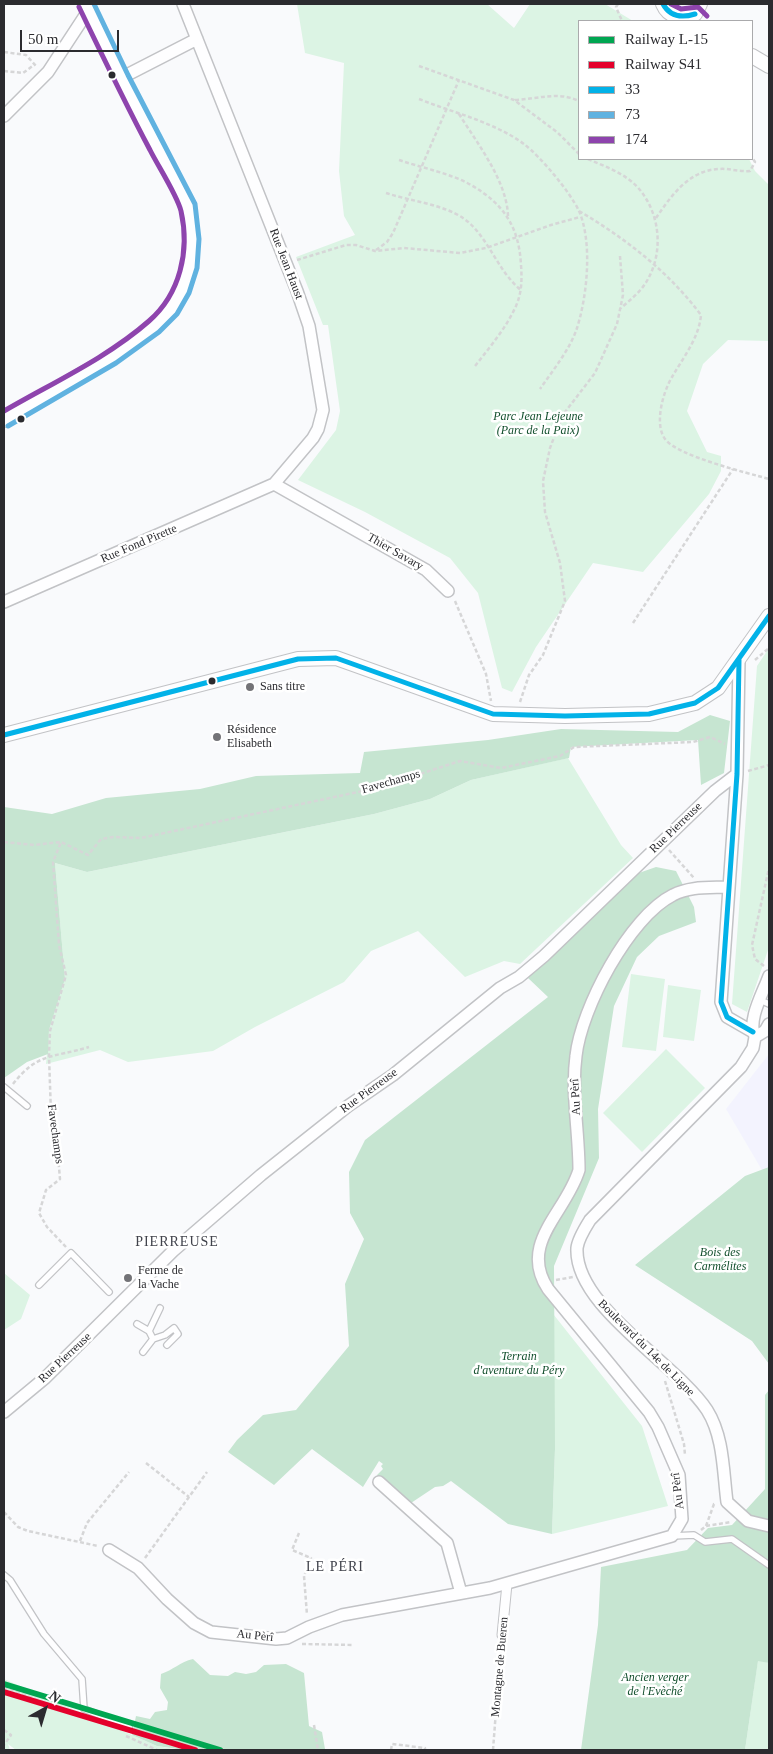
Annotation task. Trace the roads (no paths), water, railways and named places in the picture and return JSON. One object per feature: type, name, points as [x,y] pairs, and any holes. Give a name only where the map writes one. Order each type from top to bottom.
[{"type":"street","name":"Rue Jean Haust","points":[[183,4],[286,263],[309,326],[323,410],[318,430],[313,438],[274,484]]},
{"type":"street","points":[[663,4],[670,14],[676,17],[682,18],[699,13]]},
{"type":"street","points":[[4,420],[130,347],[145,336],[166,316],[176,303],[185,284],[193,245],[188,207],[121,78],[87,7]]},
{"type":"street","points":[[4,116],[48,72],[87,7]]},
{"type":"street","points":[[121,78],[197,39]]},
{"type":"street","points":[[753,57],[769,66]]},
{"type":"street","name":"Thier Savary","points":[[274,484],[426,570],[448,591]]},
{"type":"street","name":"Rue Fond Pirette","points":[[4,602],[274,484]]},
{"type":"street","points":[[4,735],[298,660],[336,658],[493,714],[649,714],[695,703],[718,688],[769,616]]},
{"type":"street","points":[[739,660],[737,774],[722,1002],[726,1017],[754,1034],[765,1031],[769,1024]]},
{"type":"street","name":"Rue Pierreuse","points":[[4,1412],[45,1378],[119,1301],[173,1251],[261,1176],[348,1106],[393,1075],[500,988],[519,977],[544,956],[715,791],[737,774]]},
{"type":"street","name":"Au Pèrî","points":[[109,1550],[138,1568],[194,1624],[211,1632],[287,1638],[342,1614],[507,1584],[672,1536],[682,1519],[679,1475],[666,1443],[649,1412],[548,1289],[540,1275],[536,1254],[541,1241],[574,1186],[579,1170],[575,1068],[577,1046],[584,1019],[622,948],[648,912],[675,894],[699,888],[729,887]]},
{"type":"street","points":[[754,1034],[754,1019],[765,1002],[769,976]]},
{"type":"street","name":"Boulevard du 14e de Ligne","points":[[754,1034],[753,1048],[741,1067],[590,1220],[577,1246],[582,1275],[591,1291],[603,1306],[665,1365],[706,1409],[715,1426],[720,1447],[727,1502],[748,1521],[769,1526]]},
{"type":"street","points":[[379,1482],[447,1543],[461,1593]]},
{"type":"street","name":"Montagne de Bueren","points":[[502,1635],[507,1584]]},
{"type":"lane","points":[[6,1089],[28,1106]]},
{"type":"lane","points":[[39,1285],[71,1253],[109,1292]]},
{"type":"lane","points":[[149,1331],[160,1308]]},
{"type":"lane","points":[[136,1324],[149,1331],[153,1340]]},
{"type":"lane","points":[[143,1352],[153,1340],[165,1335],[174,1328],[178,1334],[167,1345]]},
{"type":"lane","points":[[672,1536],[694,1535],[705,1542],[732,1539],[769,1565]]},
{"type":"lane","points":[[4,1575],[10,1580],[44,1634],[82,1679],[84,1710],[129,1727]]},
{"type":"rail line","name":"L-15","points":[[4,1684],[220,1750]]},
{"type":"rail line","name":"S41","points":[[4,1692],[195,1750]]},
{"type":"place","name":"Sans titre","points":[[250,687]]},
{"type":"place","name":"Résidence Elisabeth","points":[[217,737]]},
{"type":"place","name":"Ferme de la Vache","points":[[128,1278]]},
{"type":"district","name":"PIERREUSE","points":[[177,1242]]},
{"type":"district","name":"LE PÉRI","points":[[335,1567]]},
{"type":"park label","name":"Parc Jean Lejeune (Parc de la Paix)","points":[[538,424]]},
{"type":"park label","name":"Bois des Carmélites","points":[[720,1260]]},
{"type":"park label","name":"Terrain d'aventure du Péry","points":[[519,1364]]},
{"type":"park label","name":"Ancien verger de l'Evèché","points":[[655,1685]]}]
